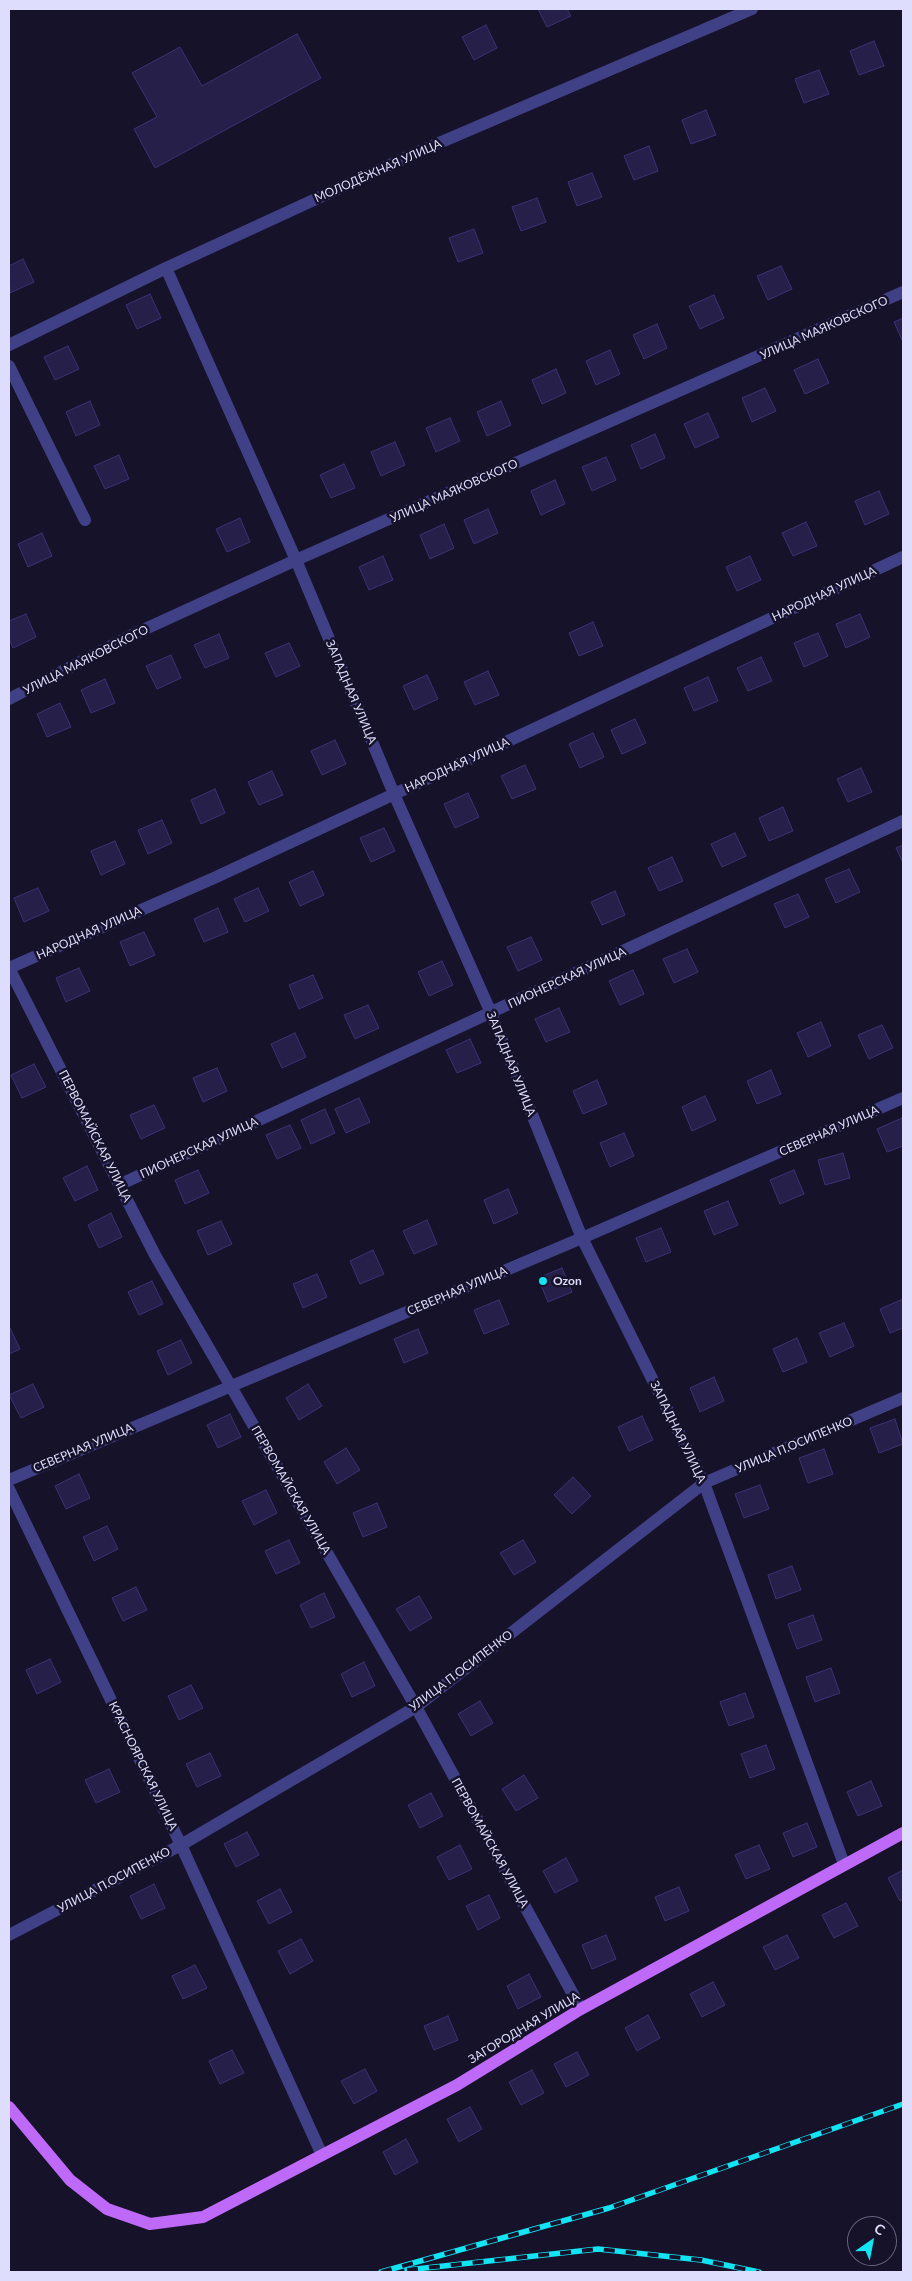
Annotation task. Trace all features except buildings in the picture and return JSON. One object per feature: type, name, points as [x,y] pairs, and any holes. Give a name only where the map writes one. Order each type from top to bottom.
[{"type":"main road","name":"ЗАГОРОДНАЯ УЛИЦА","points":[[9,2107],[70,2180],[107,2209],[150,2224],[203,2217],[457,2084],[581,2009],[903,1832]]},
{"type":"street","name":"МОЛОДЁЖНАЯ УЛИЦА","points":[[9,345],[166,268],[418,152],[752,9]]},
{"type":"street","name":"ЗАПАДНАЯ УЛИЦА","points":[[166,268],[296,560],[394,794],[491,1013],[582,1238],[704,1483],[844,1864]]},
{"type":"street","name":"УЛИЦА МАЯКОВСКОГО","points":[[9,699],[132,635],[296,560],[903,292]]},
{"type":"street","points":[[9,366],[85,520]]},
{"type":"street","name":"НАРОДНАЯ УЛИЦА","points":[[9,968],[214,878],[903,557]]},
{"type":"street","name":"ПИОНЕРСКАЯ УЛИЦА","points":[[120,1184],[903,821]]},
{"type":"street","name":"ПЕРВОМАЙСКАЯ УЛИЦА","points":[[9,968],[156,1255],[416,1707],[581,2009]]},
{"type":"street","name":"СЕВЕРНАЯ УЛИЦА","points":[[9,1480],[230,1385],[582,1238],[903,1098]]},
{"type":"street","name":"УЛИЦА П.ОСИПЕНКО","points":[[9,1935],[181,1845],[416,1707],[704,1483],[903,1398]]},
{"type":"street","name":"КРАСНОЯРСКАЯ УЛИЦА","points":[[9,1489],[181,1845],[322,2155]]},
{"type":"railway","points":[[381,2272],[609,2208],[903,2104]]},
{"type":"railway","points":[[407,2270],[598,2249],[701,2260],[759,2272]]},
{"type":"place","name":"Ozon","points":[[543,1281]]}]
